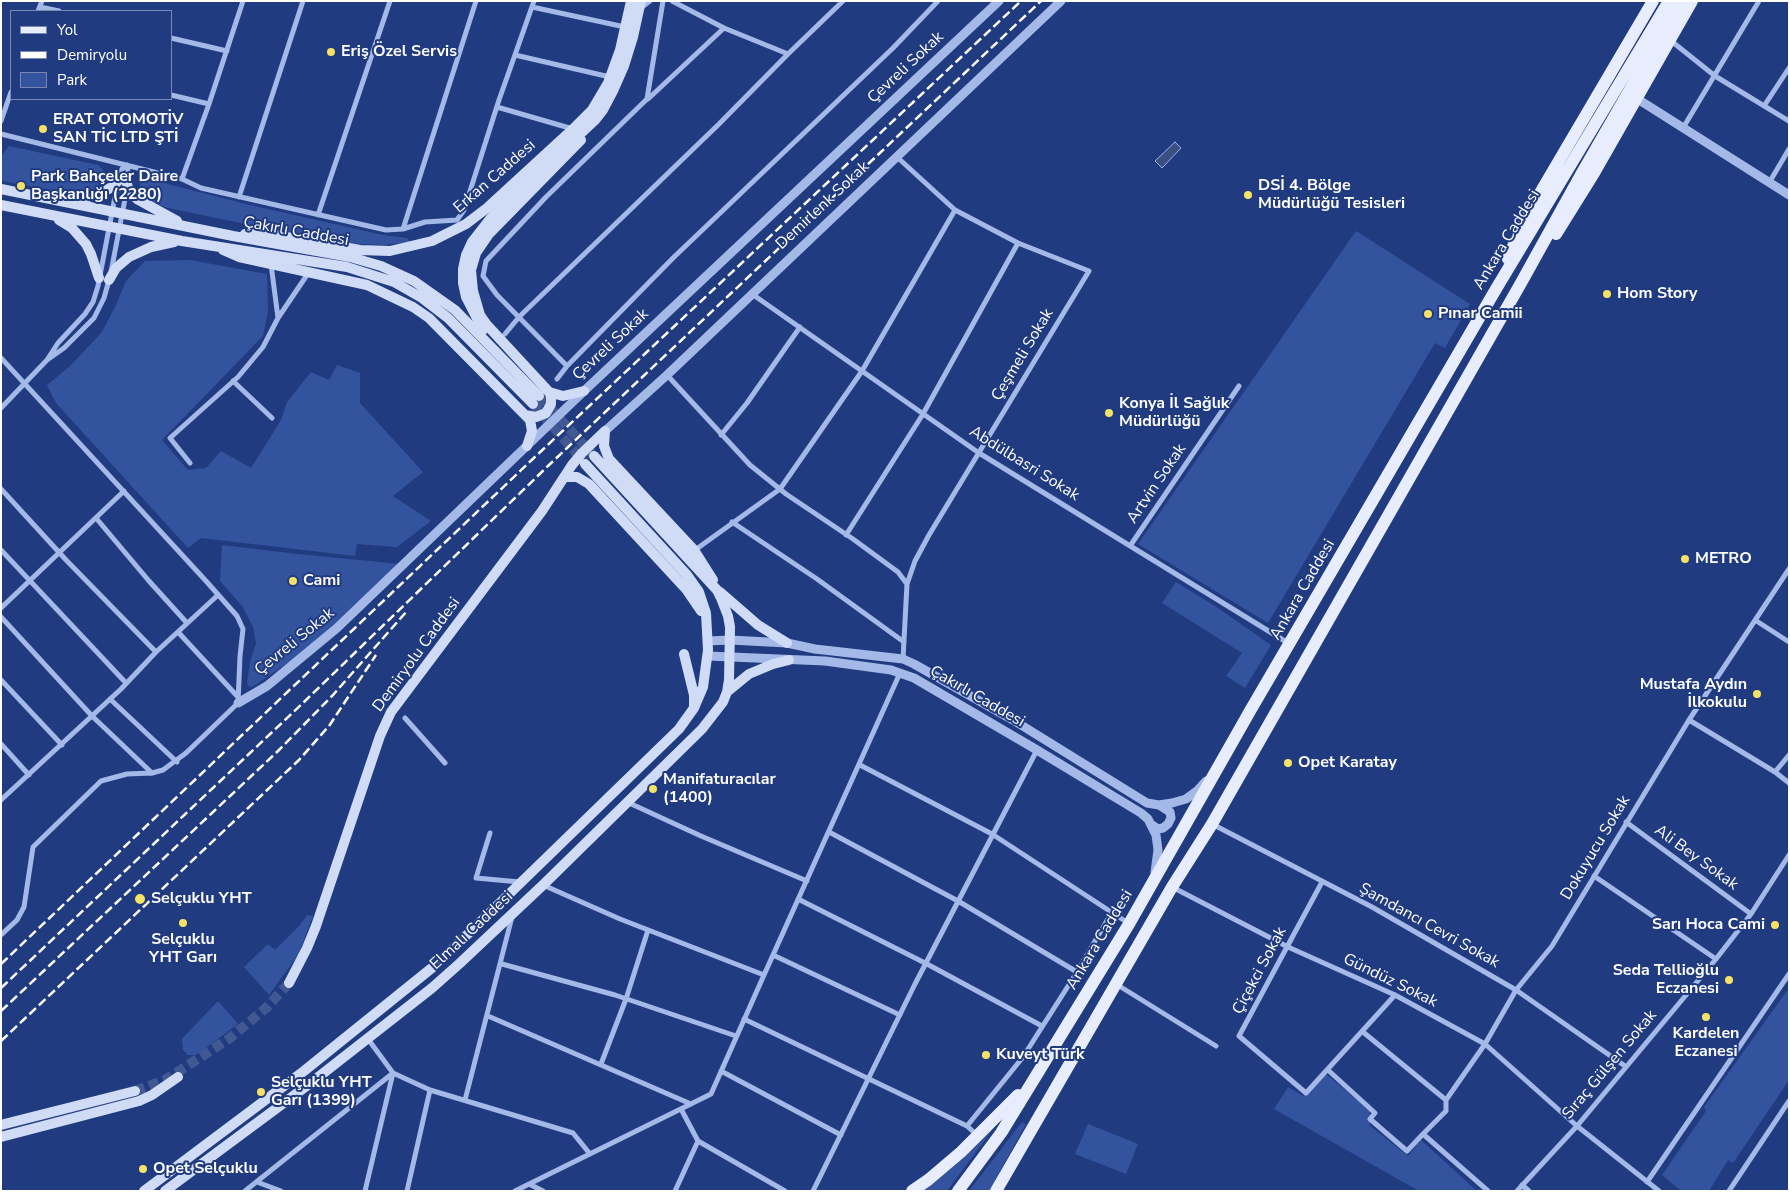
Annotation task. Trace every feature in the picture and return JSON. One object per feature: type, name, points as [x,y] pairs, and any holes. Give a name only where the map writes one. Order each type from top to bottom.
[{"type":"main road","name":"Erkan Caddesi","points":[[232,236],[269,234],[377,251],[405,248],[426,243],[446,235],[476,217],[592,110],[610,77],[620,50],[631,1]]},
{"type":"main road","points":[[1496,289],[1516,239],[1540,193],[1653,1]]},
{"type":"main road","name":"Ankara Caddesi","points":[[960,1189],[1001,1133],[1129,924],[1496,289],[1669,1]]},
{"type":"main road","name":"Ankara Caddesi","points":[[996,1191],[1172,887],[1212,824],[1681,1]]},
{"type":"main road","points":[[1521,283],[1574,206],[1692,1]]},
{"type":"main road","name":"Erkan Caddesi","points":[[499,354],[478,323],[466,298],[463,269],[469,249],[490,219],[596,119],[622,72],[632,43],[640,5]]},
{"type":"main road","points":[[525,415],[536,417],[546,414],[551,404],[540,397],[480,314],[473,291],[471,270],[476,253],[485,239],[571,152],[596,119]]},
{"type":"main road","points":[[68,202],[101,193],[123,182],[137,199],[184,226]]},
{"type":"main road","name":"Çakırlı Caddesi","points":[[1,189],[232,236],[350,257],[381,266],[427,290],[455,310],[540,397]]},
{"type":"main road","name":"Çakırlı Caddesi","points":[[2,206],[182,241],[347,267],[394,282],[422,298],[448,318],[540,397]]},
{"type":"main road","points":[[47,215],[72,228],[91,254],[104,279],[122,262],[134,254],[151,247],[182,241]]},
{"type":"main road","points":[[212,246],[239,257],[367,286],[413,307],[429,318],[525,415],[532,425],[527,446]]},
{"type":"main road","points":[[540,397],[563,396],[584,391]]},
{"type":"main road","points":[[605,432],[604,446],[609,459],[694,550],[708,570],[728,616],[730,640]]},
{"type":"main road","name":"Demiryolu Caddesi","points":[[289,983],[307,948],[318,920],[385,724],[399,700],[536,519],[582,452],[605,432]]},
{"type":"main road","points":[[594,456],[717,590],[758,625],[787,643]]},
{"type":"main road","points":[[585,464],[693,583],[703,602],[708,628],[708,641]]},
{"type":"main road","points":[[564,477],[577,477],[588,484],[686,589],[699,607],[708,628]]},
{"type":"main road","name":"Elmalı Caddesi","points":[[165,1191],[432,988],[543,885],[702,730],[717,711],[727,692],[730,640]]},
{"type":"main road","name":"Elmalı Caddesi","points":[[144,1191],[304,1071],[438,963],[523,882],[679,729],[694,708],[703,687],[708,656],[708,641]]},
{"type":"main road","points":[[684,654],[694,695],[694,708]]},
{"type":"main road","points":[[727,692],[749,674],[773,664],[789,660]]},
{"type":"main road","points":[[912,1191],[944,1166],[972,1131],[1037,1075]]},
{"type":"main road","points":[[1,1138],[139,1101],[152,1095],[178,1076]]},
{"type":"main road","points":[[1,1125],[135,1091]]},
{"type":"main road","points":[[1006,1191],[1015,1157]]},
{"type":"street","points":[[182,179],[243,1]]},
{"type":"street","points":[[239,197],[303,1]]},
{"type":"street","points":[[318,216],[390,1]]},
{"type":"street","points":[[403,229],[476,1]]},
{"type":"street","points":[[640,5],[650,1]]},
{"type":"street","points":[[647,99],[663,1]]},
{"type":"street","points":[[672,1],[724,28],[788,54]]},
{"type":"street","points":[[505,334],[518,317],[719,124],[843,1]]},
{"type":"street","points":[[557,380],[567,366],[673,258],[894,48],[938,1]]},
{"type":"street","name":"Çevreli Sokak","points":[[238,700],[267,686],[337,628],[584,391],[999,1]]},
{"type":"street","name":"Demirlenk Sokak","points":[[605,432],[1061,1]]},
{"type":"street","points":[[1683,128],[1759,1]]},
{"type":"street","points":[[1,134],[182,179],[201,188],[386,230],[403,229],[425,222],[457,220],[464,210],[533,4],[625,27]]},
{"type":"street","points":[[40,6],[55,10]]},
{"type":"street","points":[[567,366],[497,295],[483,276],[486,261],[546,197],[647,99],[724,28]]},
{"type":"street","points":[[172,38],[226,51]]},
{"type":"street","points":[[1670,40],[1715,76],[1789,121]]},
{"type":"street","points":[[515,55],[610,77]]},
{"type":"street","points":[[1764,106],[1789,68]]},
{"type":"street","points":[[172,94],[209,104]]},
{"type":"street","points":[[1,121],[10,95]]},
{"type":"street","points":[[1636,98],[1789,196]]},
{"type":"street","points":[[497,107],[573,129]]},
{"type":"street","points":[[1769,183],[1789,149]]},
{"type":"street","name":"Çeşmeli Sokak","points":[[897,157],[955,210],[1018,243],[1089,272],[915,561],[907,584],[903,659]]},
{"type":"street","points":[[47,360],[58,343],[89,308],[104,279],[119,229],[122,213],[122,169],[127,165]]},
{"type":"street","points":[[1,408],[47,360],[64,348],[94,318],[104,298],[108,226],[111,211],[129,172],[127,165]]},
{"type":"street","points":[[694,550],[780,489],[862,371],[955,210]]},
{"type":"street","points":[[846,535],[923,414],[1018,243]]},
{"type":"street","points":[[271,264],[278,318]]},
{"type":"street","points":[[190,463],[170,438],[233,381],[263,347],[278,318],[309,272]]},
{"type":"street","name":"Abdülbasri Sokak","points":[[752,294],[979,453],[1290,644]]},
{"type":"street","points":[[721,435],[747,403],[800,327]]},
{"type":"street","points":[[1,358],[124,490],[237,616],[243,629],[238,700],[177,762],[163,770],[152,773],[127,774],[101,781],[33,847],[24,907],[17,920],[1,935]]},
{"type":"street","points":[[667,375],[750,465],[780,489],[898,572],[907,584]]},
{"type":"street","points":[[233,381],[272,418]]},
{"type":"street","name":"Artvin Sokak","points":[[1130,546],[1239,386]]},
{"type":"street","points":[[1,490],[60,554],[156,652]]},
{"type":"street","points":[[1,608],[60,554],[124,490]]},
{"type":"street","points":[[96,518],[187,623]]},
{"type":"street","points":[[732,522],[817,579],[904,642]]},
{"type":"street","points":[[1,550],[126,684]]},
{"type":"street","name":"Dokuyucu Sokak","points":[[1328,1070],[1374,1113],[1370,1119],[1407,1151],[1446,1111],[1446,1100],[1485,1044],[1516,990],[1552,946],[1689,720],[1789,569]]},
{"type":"street","points":[[1,800],[62,745],[126,684],[156,652],[218,595]]},
{"type":"street","points":[[1,617],[92,716],[152,773]]},
{"type":"street","points":[[1755,620],[1789,642]]},
{"type":"street","points":[[178,632],[238,700]]},
{"type":"street","name":"Çakırlı Caddesi","points":[[708,641],[730,640],[787,643],[815,649],[903,659],[1012,720],[1147,802],[1159,805]]},
{"type":"street","name":"Çakırlı Caddesi","points":[[708,656],[825,662],[901,673],[914,678],[1037,750],[1141,813],[1152,825]]},
{"type":"street","points":[[515,1191],[711,1094],[901,673]]},
{"type":"street","points":[[1,680],[62,745]]},
{"type":"street","points":[[110,699],[177,762]]},
{"type":"street","points":[[405,718],[445,763]]},
{"type":"street","points":[[1689,720],[1774,772],[1789,784]]},
{"type":"street","points":[[1,744],[30,775]]},
{"type":"street","points":[[813,1191],[900,1015],[1037,750]]},
{"type":"street","points":[[1774,772],[1789,755]]},
{"type":"street","points":[[860,765],[992,834],[1129,924]]},
{"type":"street","points":[[1159,805],[1172,804],[1186,798],[1197,791],[1217,770]]},
{"type":"street","points":[[627,802],[807,881]]},
{"type":"street","points":[[1152,825],[1163,828],[1171,818],[1170,812],[1159,805]]},
{"type":"street","name":"Ali Bey Sokak","points":[[1626,822],[1751,914]]},
{"type":"street","name":"Şamdancı Cevri Sokak","points":[[1212,824],[1372,907],[1516,990],[1625,1066]]},
{"type":"street","points":[[1152,825],[1156,835],[1158,850],[1154,880]]},
{"type":"street","points":[[829,832],[958,901],[1077,972]]},
{"type":"street","points":[[490,833],[476,878],[523,882]]},
{"type":"street","name":"Sıraç Gülşen Sokak","points":[[1517,1191],[1576,1126],[1716,959],[1751,914],[1789,855]]},
{"type":"street","points":[[1594,876],[1716,959]]},
{"type":"street","name":"Çiçekci Sokak","points":[[1322,882],[1239,1036],[1306,1094],[1395,995]]},
{"type":"street","points":[[543,885],[648,930],[764,974]]},
{"type":"street","name":"Gündüz Sokak","points":[[1172,887],[1288,947],[1395,995],[1485,1044],[1576,1126],[1659,1191]]},
{"type":"street","points":[[798,899],[927,964],[1042,1026]]},
{"type":"street","points":[[465,1100],[502,964],[514,912]]},
{"type":"street","points":[[744,1019],[972,1131],[1023,1057],[1077,972],[1112,912]]},
{"type":"street","points":[[600,1064],[626,999],[648,930]]},
{"type":"street","points":[[773,955],[900,1015]]},
{"type":"street","points":[[502,964],[626,999],[736,1036]]},
{"type":"street","points":[[1647,1182],[1789,974]]},
{"type":"street","points":[[1116,984],[1216,1046]]},
{"type":"street","points":[[488,1016],[691,1104]]},
{"type":"street","points":[[1363,1032],[1446,1100]]},
{"type":"street","points":[[367,1038],[393,1073],[430,1090],[573,1133],[590,1154]]},
{"type":"street","points":[[721,1071],[841,1135]]},
{"type":"street","points":[[245,1191],[393,1073]]},
{"type":"street","points":[[364,1191],[393,1073]]},
{"type":"street","points":[[407,1191],[430,1090]]},
{"type":"street","points":[[1730,1191],[1789,1101]]},
{"type":"street","points":[[681,1109],[698,1141],[785,1191]]},
{"type":"street","points":[[1423,1134],[1488,1191]]},
{"type":"street","points":[[675,1191],[698,1141]]},
{"type":"street","points":[[257,1182],[282,1191]]},
{"type":"street","points":[[530,1184],[543,1191]]},
{"type":"street","points":[[1522,1185],[1529,1191]]},
{"type":"green space","points":[[9,146],[98,165],[106,173],[105,182],[99,188],[65,193],[3,181],[1,180],[1,156]]},
{"type":"green space","points":[[148,179],[250,205],[383,235],[407,238],[410,242],[384,245],[338,243],[168,208],[143,199],[138,191],[141,181]]},
{"type":"green space","points":[[1356,231],[1470,304],[1445,348],[1435,343],[1268,623],[1138,544]]},
{"type":"green space","points":[[190,260],[267,274],[268,311],[263,336],[162,440],[188,470],[206,468],[221,451],[251,468],[281,420],[287,402],[311,372],[329,380],[337,365],[360,373],[360,403],[423,472],[393,496],[431,521],[397,547],[357,544],[355,556],[201,538],[188,548],[56,403],[47,385],[70,366],[102,332],[126,281],[145,261]]},
{"type":"green space","points":[[222,545],[400,564],[310,648],[252,687],[248,686],[247,683],[250,662],[256,643],[253,627],[243,607],[220,581]]},
{"type":"green space","points":[[1176,582],[1215,606],[1271,645],[1245,688],[1226,676],[1242,653],[1162,603]]},
{"type":"green space","points":[[307,915],[313,916],[298,955],[269,995],[244,967],[268,944],[275,950],[300,925]]},
{"type":"green space","points":[[1789,988],[1789,1080],[1733,1163],[1728,1160],[1709,1191],[1681,1191],[1662,1175],[1706,1111],[1704,1107]]},
{"type":"green space","points":[[218,1001],[238,1024],[196,1055],[188,1055],[183,1050],[182,1039]]},
{"type":"green space","points":[[1326,1074],[1370,1111],[1370,1126],[1408,1156],[1421,1140],[1477,1191],[1419,1191],[1274,1109],[1288,1087],[1303,1096]]},
{"type":"green space","points":[[999,1121],[947,1191],[918,1191]]},
{"type":"green space","points":[[1022,1122],[1026,1124],[989,1191],[969,1191]]},
{"type":"green space","points":[[1088,1124],[1138,1144],[1126,1174],[1075,1154]]},
{"type":"shaded area","points":[[1175,142],[1181,148],[1162,168],[1155,161]]},
{"type":"tunnel","points":[[539,396],[592,454]]},
{"type":"tunnel","points":[[533,404],[585,463]]},
{"type":"tunnel","points":[[135,1091],[165,1080],[230,1038],[266,1008],[289,983]]},
{"type":"railway","points":[[1,964],[537,455],[1021,1]]},
{"type":"railway","points":[[1,988],[304,702],[549,465],[1041,1]]},
{"type":"railway","points":[[1,1011],[278,751],[333,695],[407,611]]},
{"type":"railway","points":[[1,1041],[299,760],[329,726],[376,655]]},
{"type":"place","name":"Eriş Özel Servis","points":[[331,52]]},
{"type":"place","name":"ERAT OTOMOTİV SAN TİC LTD ŞTİ","points":[[43,129]]},
{"type":"place","name":"Park Bahçeler Dai̇re Başkanlığı (2280)","points":[[21,186]]},
{"type":"place","name":"DSİ 4. Bölge Müdürlüğü Tesisleri","points":[[1248,195]]},
{"type":"place","name":"Hom Story","points":[[1607,294]]},
{"type":"place","name":"Pınar Camii","points":[[1428,314]]},
{"type":"place","name":"Konya İl Sağlık Müdürlüğü","points":[[1109,413]]},
{"type":"place","name":"METRO","points":[[1685,559]]},
{"type":"place","name":"Cami","points":[[293,581]]},
{"type":"place","name":"Mustafa Aydın İlkokulu","points":[[1757,694]]},
{"type":"place","name":"Opet Karatay","points":[[1288,763]]},
{"type":"place","name":"Manifaturacılar (1400)","points":[[653,789]]},
{"type":"place","name":"Selçuklu YHT","points":[[140,899]]},
{"type":"place","name":"Selçuklu YHT Garı","points":[[183,923]]},
{"type":"place","name":"Sarı Hoca Cami","points":[[1775,925]]},
{"type":"place","name":"Seda Tellioğlu Eczanesi","points":[[1729,980]]},
{"type":"place","name":"Kardelen Eczanesi","points":[[1706,1017]]},
{"type":"place","name":"Kuveyt Türk","points":[[986,1055]]},
{"type":"place","name":"Selçuklu YHT Garı (1399)","points":[[261,1092]]},
{"type":"place","name":"Opet Selçuklu","points":[[143,1169]]}]
